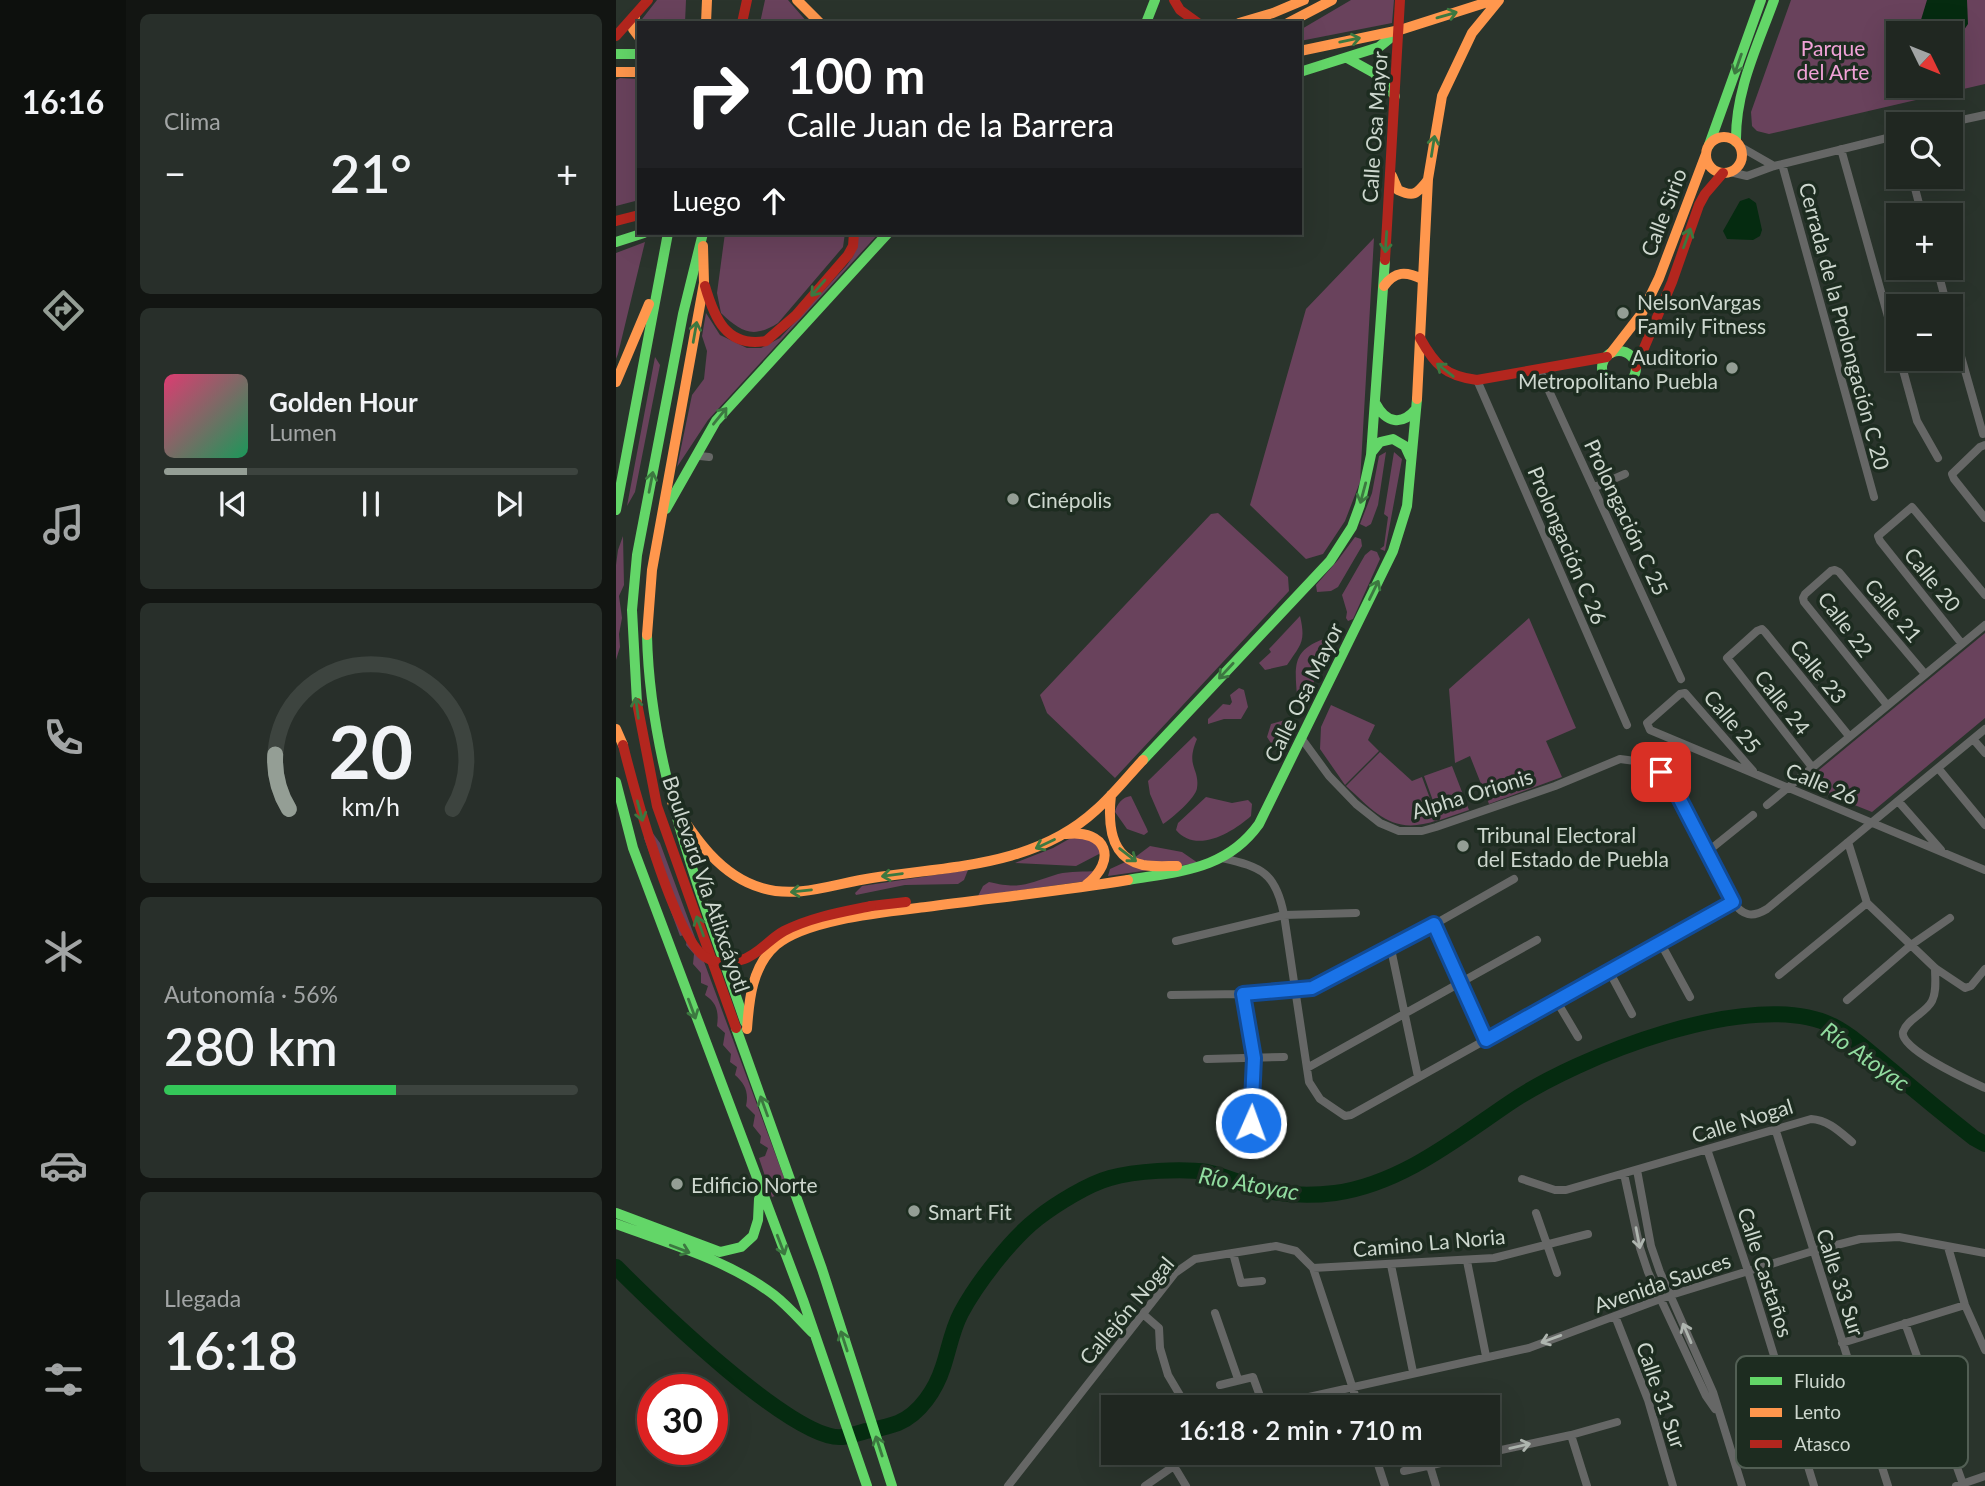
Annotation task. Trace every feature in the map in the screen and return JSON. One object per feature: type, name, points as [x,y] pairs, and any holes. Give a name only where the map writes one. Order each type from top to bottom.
[{"type":"main road","points":[[616,36],[648,0]]},
{"type":"main road","points":[[706,21],[707,0]]},
{"type":"main road","points":[[797,0],[818,21]]},
{"type":"main road","points":[[1147,21],[1155,0]]},
{"type":"main road","points":[[1174,0],[1180,10],[1196,21]]},
{"type":"main road","points":[[1246,21],[1304,0]]},
{"type":"main road","points":[[1293,21],[1332,0]]},
{"type":"main road","name":"Calle Osa Mayor","points":[[672,802],[689,830],[709,854],[755,885],[787,892],[970,865],[1006,858],[1040,847],[1066,834],[1111,795],[1330,561],[1356,516],[1367,481],[1371,454],[1391,174],[1400,0]]},
{"type":"main road","points":[[1302,51],[1400,30],[1496,0]]},
{"type":"main road","name":"Calle Osa Mayor","points":[[747,1029],[750,990],[759,966],[785,939],[838,921],[1080,887],[1192,867],[1222,858],[1242,844],[1259,824],[1393,551],[1407,506],[1417,406],[1428,179],[1442,96],[1472,33],[1496,0]]},
{"type":"main road","points":[[1761,0],[1708,150],[1709,166],[1716,171],[1726,173],[1741,162],[1734,126],[1736,107],[1774,0]]},
{"type":"main road","points":[[742,21],[746,3]]},
{"type":"main road","points":[[636,14],[633,29],[637,34]]},
{"type":"main road","points":[[1302,71],[1379,47],[1400,30]]},
{"type":"main road","points":[[616,54],[637,54]]},
{"type":"main road","points":[[1347,58],[1383,79],[1395,96]]},
{"type":"main road","points":[[616,72],[637,72]]},
{"type":"main road","points":[[1708,150],[1722,138],[1738,144]]},
{"type":"main road","name":"Calle Sirio","points":[[1609,355],[1642,313],[1659,278],[1708,150]]},
{"type":"main road","name":"Calle Sirio","points":[[1636,367],[1672,282],[1699,205],[1705,194],[1726,173]]},
{"type":"main road","points":[[1391,174],[1398,190],[1408,195],[1417,193],[1428,179]]},
{"type":"main road","points":[[616,221],[637,216]]},
{"type":"main road","points":[[616,242],[637,235]]},
{"type":"main road","points":[[616,510],[668,235]]},
{"type":"main road","points":[[703,235],[704,283],[647,616],[648,673],[658,741],[672,802],[747,1029],[747,1060]]},
{"type":"main road","name":"Boulevard Vía Atlixcáyotl","points":[[703,235],[683,314],[637,555],[632,610],[636,706],[657,806],[822,1269],[892,1486]]},
{"type":"main road","points":[[704,283],[719,324],[747,341],[765,341],[781,330],[848,255],[853,246],[853,235]]},
{"type":"main road","points":[[662,517],[716,421],[886,235]]},
{"type":"main road","points":[[1383,286],[1390,277],[1400,272],[1408,272],[1422,279]]},
{"type":"main road","points":[[1659,278],[1672,282]]},
{"type":"main road","points":[[616,382],[657,286]]},
{"type":"main road","points":[[1419,337],[1430,356],[1443,370],[1456,378],[1477,380],[1619,351],[1627,353],[1636,367],[1629,381],[1614,383],[1603,372],[1609,355]]},
{"type":"main road","points":[[1376,402],[1383,417],[1395,422],[1409,418],[1417,406]]},
{"type":"main road","points":[[1371,454],[1380,442],[1396,439],[1405,446],[1412,463]]},
{"type":"main road","points":[[616,729],[623,745],[643,822],[683,925],[704,956],[720,964],[743,960],[788,929],[832,914],[917,901],[937,905]]},
{"type":"main road","points":[[616,782],[633,848],[816,1336],[867,1486]]},
{"type":"main road","points":[[1111,795],[1110,832],[1123,855],[1142,864],[1192,867]]},
{"type":"main road","points":[[1066,834],[1089,834],[1105,851],[1101,873],[1080,887]]},
{"type":"main road","points":[[616,1213],[713,1250],[733,1251],[742,1247],[758,1227],[759,1189]]},
{"type":"main road","points":[[616,1224],[729,1268],[752,1280],[791,1310],[816,1336]]},
{"type":"street","points":[[1963,120],[1985,115]]},
{"type":"street","points":[[1726,173],[1747,176],[1778,165],[1886,138]]},
{"type":"street","points":[[1738,144],[1778,165]]},
{"type":"street","points":[[1841,149],[1886,310]]},
{"type":"street","name":"Cerrada de la Prolongación C 20","points":[[1778,165],[1874,497]]},
{"type":"street","points":[[1963,363],[1983,434]]},
{"type":"street","name":"Prolongación C 25","points":[[1539,369],[1681,679]]},
{"type":"street","points":[[1903,371],[1917,421],[1938,458]]},
{"type":"street","name":"Prolongación C 26","points":[[1477,380],[1627,724]]},
{"type":"street","points":[[1985,445],[1952,474],[1985,518]]},
{"type":"street","points":[[1595,487],[1625,474]]},
{"type":"street","name":"Calle 20","points":[[1962,644],[1878,536],[1912,508],[1985,594]]},
{"type":"street","name":"Calle 21","points":[[1835,570],[1925,674]]},
{"type":"street","name":"Calle 22","points":[[1835,570],[1805,594],[1804,602],[1887,705]]},
{"type":"street","points":[[1767,805],[1985,625]]},
{"type":"street","name":"Calle 23","points":[[1727,658],[1762,629],[1849,736]]},
{"type":"street","name":"Calle 24","points":[[1727,658],[1812,767]]},
{"type":"street","name":"Calle 26","points":[[1685,693],[1680,694],[1649,720],[1647,727],[1985,870]]},
{"type":"street","name":"Calle 25","points":[[1685,693],[1752,771]]},
{"type":"street","points":[[1753,815],[1707,852],[1733,902],[1743,913],[1750,916],[1758,914],[1985,729]]},
{"type":"street","name":"Alpha Orionis","points":[[1302,739],[1329,776],[1367,814],[1390,827],[1410,832],[1436,827],[1528,795],[1608,763],[1620,760],[1643,762],[1661,772],[1673,786],[1707,852]]},
{"type":"street","points":[[1973,739],[1985,753]]},
{"type":"street","points":[[1938,768],[1985,825]]},
{"type":"street","points":[[1898,801],[1943,852]]},
{"type":"street","points":[[1848,842],[1867,903],[1935,968],[1965,988],[1971,986],[1985,969]]},
{"type":"street","points":[[1222,858],[1254,866],[1268,875],[1278,890],[1313,1091],[1345,1116],[1733,902]]},
{"type":"street","points":[[1171,995],[1243,994],[1312,988],[1391,949],[1514,879]]},
{"type":"street","points":[[1779,975],[1867,903]]},
{"type":"street","points":[[1176,941],[1284,915],[1356,914]]},
{"type":"street","points":[[1847,1000],[1911,945],[1950,918]]},
{"type":"street","points":[[1434,924],[1486,1040]]},
{"type":"street","points":[[1307,1068],[1538,940]]},
{"type":"street","points":[[1660,942],[1690,997]]},
{"type":"street","points":[[1391,949],[1418,1077]]},
{"type":"street","points":[[1935,968],[1933,998],[1927,1008],[1907,1026],[1903,1033],[1904,1040],[1940,1065],[1985,1088]]},
{"type":"street","points":[[1609,971],[1632,1014]]},
{"type":"street","points":[[1243,994],[1254,1058],[1251,1123]]},
{"type":"street","points":[[1556,1000],[1578,1037]]},
{"type":"street","points":[[1207,1059],[1284,1057]]},
{"type":"street","name":"Calle Nogal","points":[[1522,1180],[1555,1190],[1566,1190],[1798,1121],[1821,1119],[1852,1142]]},
{"type":"street","name":"Calle 33 Sur","points":[[1775,1128],[1846,1356]]},
{"type":"street","name":"Calle Castaños","points":[[1707,1149],[1774,1356]]},
{"type":"street","points":[[1637,1170],[1651,1246],[1713,1392],[1736,1467]]},
{"type":"street","points":[[1624,1174],[1640,1248],[1660,1299],[1706,1396],[1720,1418]]},
{"type":"street","points":[[1536,1213],[1557,1273]]},
{"type":"street","name":"Camino La Noria","points":[[1313,1268],[1494,1258],[1588,1234]]},
{"type":"street","name":"Avenida Sauces","points":[[1314,1395],[1529,1348],[1671,1295],[1812,1251],[1860,1239],[1899,1237],[1985,1253]]},
{"type":"street","name":"Callejón Nogal","points":[[1008,1486],[1183,1265],[1195,1259],[1276,1246],[1286,1247],[1304,1258],[1313,1268]]},
{"type":"street","points":[[1948,1247],[1965,1305],[1985,1350]]},
{"type":"street","points":[[1233,1255],[1241,1283],[1262,1281]]},
{"type":"street","points":[[1467,1261],[1486,1356]]},
{"type":"street","points":[[1391,1265],[1413,1372]]},
{"type":"street","points":[[1313,1268],[1355,1395]]},
{"type":"street","points":[[1842,1343],[1965,1305]]},
{"type":"street","points":[[1215,1313],[1238,1379]]},
{"type":"street","points":[[1143,1314],[1159,1328],[1160,1348],[1168,1375],[1180,1395]]},
{"type":"street","name":"Calle 31 Sur","points":[[1615,1316],[1644,1390],[1673,1486]]},
{"type":"street","points":[[1905,1323],[1916,1356]]},
{"type":"street","points":[[1220,1385],[1253,1377],[1260,1395]]},
{"type":"street","points":[[1404,1471],[1618,1422]]},
{"type":"street","points":[[1571,1434],[1587,1486]]},
{"type":"street","points":[[1378,1465],[1385,1486]]},
{"type":"street","points":[[1145,1486],[1174,1466],[1186,1486]]},
{"type":"street","points":[[1430,1466],[1436,1486]]},
{"type":"street","points":[[1736,1468],[1742,1486]]},
{"type":"street","name":"Calle Castaños","points":[[1808,1468],[1814,1486]]},
{"type":"street","name":"Calle 33 Sur","points":[[1882,1468],[1888,1486]]},
{"type":"street","points":[[1954,1468],[1960,1485],[1985,1476]]},
{"type":"green space","points":[[657,0],[686,0],[685,21],[641,21]]},
{"type":"green space","points":[[765,0],[788,0],[806,21],[760,21]]},
{"type":"green space","points":[[1351,0],[1394,0],[1392,23],[1302,41],[1302,29]]},
{"type":"green space","name":"Parque del Arte","points":[[1791,0],[1985,0],[1985,84],[1964,89],[1964,21],[1886,21],[1886,98],[1925,98],[1769,134],[1757,131],[1752,126],[1751,112]]},
{"type":"green space","points":[[637,79],[637,201],[616,206],[616,80]]},
{"type":"green space","points":[[725,235],[845,235],[843,247],[778,323],[769,328],[754,332],[735,325],[721,313],[717,293]]},
{"type":"green space","points":[[858,235],[877,235],[708,420],[677,467],[692,395],[704,379],[707,351],[702,336],[706,313],[720,335],[747,348],[761,348],[780,338],[853,256]]},
{"type":"green space","points":[[1374,238],[1360,482],[1345,521],[1323,554],[1306,559],[1250,505],[1306,309]]},
{"type":"green space","points":[[645,242],[618,354],[616,359],[616,253]]},
{"type":"green space","points":[[655,357],[660,365],[635,492],[627,506]]},
{"type":"green space","points":[[1386,452],[1378,505],[1371,524],[1366,527],[1360,524],[1372,493],[1379,456]]},
{"type":"green space","points":[[1394,452],[1402,459],[1385,551],[1380,549],[1384,546],[1388,517],[1384,514]]},
{"type":"green space","points":[[1218,513],[1288,577],[1289,591],[1115,778],[1047,713],[1040,695],[1211,514]]},
{"type":"green space","points":[[623,536],[624,585],[619,596],[622,618],[620,647],[616,660],[616,565]]},
{"type":"green space","points":[[1355,537],[1361,539],[1362,546],[1338,587],[1331,591],[1317,592],[1316,585]]},
{"type":"green space","points":[[1371,550],[1377,552],[1380,559],[1353,619],[1348,621],[1342,595],[1365,555]]},
{"type":"green space","points":[[1300,616],[1302,637],[1296,652],[1287,665],[1265,670],[1259,663]]},
{"type":"green space","points":[[1529,618],[1576,728],[1546,741],[1562,777],[1489,804],[1470,756],[1455,763],[1449,689]]},
{"type":"green space","points":[[1985,633],[1985,718],[1872,812],[1802,784]]},
{"type":"green space","points":[[1329,637],[1333,644],[1304,701],[1297,695],[1296,673],[1299,658],[1309,646]]},
{"type":"green space","points":[[1239,688],[1244,690],[1248,707],[1241,719],[1224,719],[1208,724],[1208,719],[1223,704],[1230,705],[1230,695]]},
{"type":"green space","points":[[1331,705],[1375,725],[1368,740],[1379,751],[1345,785],[1320,749],[1321,727]]},
{"type":"green space","points":[[1292,718],[1295,723],[1290,734],[1284,739],[1286,742],[1282,751],[1279,751],[1267,737],[1271,724]]},
{"type":"green space","points":[[1194,736],[1197,739],[1192,756],[1197,776],[1196,792],[1183,808],[1163,824],[1150,794],[1148,781]]},
{"type":"green space","points":[[1380,752],[1412,781],[1422,777],[1438,820],[1422,824],[1397,824],[1377,813],[1346,786]]},
{"type":"green space","points":[[1452,766],[1469,810],[1440,820],[1424,776]]},
{"type":"green space","points":[[1131,796],[1148,832],[1144,835],[1127,829],[1115,812],[1120,801]]},
{"type":"green space","points":[[1206,797],[1232,803],[1248,800],[1252,804],[1251,816],[1234,829],[1214,838],[1204,841],[1184,837],[1176,830],[1178,823]]},
{"type":"green space","points":[[652,832],[660,843],[789,1191],[772,1197],[759,1158],[765,1156],[768,1148],[760,1143],[761,1136],[753,1126],[755,1115],[746,1106],[745,1089],[735,1075],[737,1067],[730,1062],[731,1054],[723,1045],[725,1033],[717,1026],[716,1008],[705,995],[708,986],[701,983],[701,973],[693,964],[694,954],[686,945],[688,934],[680,936],[644,838]]},
{"type":"green space","points":[[1078,834],[1096,844],[1101,852],[1076,866],[1015,863],[1053,848]]},
{"type":"green space","points":[[1150,846],[1182,852],[1198,863],[1108,876],[1110,869],[1134,858]]},
{"type":"green space","points":[[968,870],[964,880],[958,884],[905,885],[856,895],[855,893],[862,886]]},
{"type":"green space","points":[[1097,871],[1087,881],[978,896],[983,886],[989,882],[1017,885],[1063,873]]},
{"type":"shaded area","points":[[1927,0],[1967,0],[1968,24],[1964,30],[1964,21],[1921,21]]},
{"type":"shaded area","points":[[1749,198],[1756,203],[1762,230],[1760,236],[1753,240],[1727,239],[1723,231],[1740,201]]},
{"type":"waterway","name":"Río Atoyac","points":[[616,1267],[691,1338],[759,1395],[820,1433],[842,1437],[898,1423],[920,1407],[940,1375],[961,1313],[995,1262],[1038,1218],[1092,1185],[1132,1174],[1184,1170],[1207,1172],[1280,1193],[1326,1194],[1359,1188],[1426,1159],[1508,1104],[1576,1066],[1666,1032],[1713,1021],[1758,1015],[1799,1016],[1833,1026],[1856,1041],[1974,1138],[1985,1144]]},
{"type":"traffic: fast","points":[[1147,21],[1155,0]]},
{"type":"traffic: fast","points":[[1709,145],[1761,0]]},
{"type":"traffic: fast","points":[[1736,142],[1743,87],[1774,0]]},
{"type":"traffic: fast","points":[[1302,71],[1379,47],[1400,30]]},
{"type":"traffic: fast","points":[[616,54],[637,54]]},
{"type":"traffic: fast","points":[[1347,58],[1374,73],[1395,96]]},
{"type":"traffic: fast","points":[[616,242],[638,235]]},
{"type":"traffic: fast","points":[[616,510],[668,235]]},
{"type":"traffic: fast","points":[[637,703],[632,610],[637,555],[683,314],[703,235]]},
{"type":"traffic: fast","points":[[666,509],[716,421],[886,235]]},
{"type":"traffic: fast","points":[[1143,760],[1330,561],[1352,527],[1360,505],[1371,455],[1385,260]]},
{"type":"traffic: fast","points":[[1619,351],[1631,356],[1636,368],[1631,380],[1619,385],[1607,380],[1602,368],[1607,356],[1619,351]]},
{"type":"traffic: fast","points":[[1128,880],[1184,870],[1217,860],[1232,851],[1259,824],[1393,551],[1407,506],[1417,399]]},
{"type":"traffic: fast","points":[[1376,404],[1384,415],[1394,420],[1405,418],[1416,409]]},
{"type":"traffic: fast","points":[[1372,452],[1380,442],[1393,439],[1405,446],[1410,457]]},
{"type":"traffic: fast","points":[[647,635],[650,685],[668,784],[696,880],[745,1022]]},
{"type":"traffic: fast","points":[[616,782],[633,848],[803,1300],[867,1486]]},
{"type":"traffic: fast","points":[[736,1028],[822,1269],[892,1486]]},
{"type":"traffic: fast","points":[[616,1213],[720,1252],[741,1247],[753,1236],[758,1220],[759,1199]]},
{"type":"traffic: fast","points":[[616,1224],[698,1254],[738,1272],[774,1295],[813,1333]]},
{"type":"traffic: slow","points":[[706,21],[707,0]]},
{"type":"traffic: slow","points":[[797,0],[818,21]]},
{"type":"traffic: slow","points":[[1246,21],[1304,0]]},
{"type":"traffic: slow","points":[[1292,21],[1332,0]]},
{"type":"traffic: slow","points":[[1302,51],[1400,30],[1494,0]]},
{"type":"traffic: slow","points":[[1417,399],[1428,179],[1442,96],[1472,33],[1499,0]]},
{"type":"traffic: slow","points":[[635,17],[633,29],[637,34]]},
{"type":"traffic: slow","points":[[616,72],[637,72]]},
{"type":"traffic: slow","points":[[1724,137],[1736,143],[1742,155],[1736,167],[1724,173],[1712,167],[1706,155],[1712,143],[1724,137]]},
{"type":"traffic: slow","points":[[1611,353],[1642,313],[1659,278],[1706,154]]},
{"type":"traffic: slow","points":[[1392,176],[1398,190],[1408,194],[1418,191],[1428,180]]},
{"type":"traffic: slow","points":[[647,635],[652,570],[704,283],[703,246]]},
{"type":"traffic: slow","points":[[1384,286],[1392,277],[1401,274],[1422,279]]},
{"type":"traffic: slow","points":[[616,382],[649,304]]},
{"type":"traffic: slow","points":[[616,729],[623,745]]},
{"type":"traffic: slow","points":[[672,802],[689,829],[710,854],[733,874],[762,888],[803,891],[990,861],[1046,843],[1072,829],[1096,810],[1143,760]]},
{"type":"traffic: slow","points":[[1111,795],[1113,838],[1123,855],[1143,865],[1177,866]]},
{"type":"traffic: slow","points":[[1066,834],[1091,836],[1099,841],[1103,848],[1105,857],[1102,866],[1086,885]]},
{"type":"traffic: slow","points":[[747,1029],[753,984],[762,963],[776,945],[807,929],[869,914],[1128,880]]},
{"type":"traffic: jam","points":[[616,36],[648,0]]},
{"type":"traffic: jam","points":[[742,21],[747,0]]},
{"type":"traffic: jam","points":[[1174,0],[1180,10],[1195,21]]},
{"type":"traffic: jam","points":[[1385,260],[1400,0]]},
{"type":"traffic: jam","points":[[1636,367],[1672,282],[1699,205],[1723,173]]},
{"type":"traffic: jam","points":[[616,221],[637,216]]},
{"type":"traffic: jam","points":[[705,286],[718,319],[731,335],[752,342],[766,341],[796,315],[848,255],[853,246],[854,235]]},
{"type":"traffic: jam","points":[[1420,338],[1442,368],[1457,376],[1477,380],[1607,357]]},
{"type":"traffic: jam","points":[[637,703],[657,806],[736,1028]]},
{"type":"traffic: jam","points":[[623,745],[668,892],[693,944],[705,957],[722,963],[741,960],[794,926],[871,906]]},
{"type":"traffic: jam","points":[[871,906],[906,902]]},
{"type":"place","name":"NelsonVargas Family Fitness","points":[[1623,313]]},
{"type":"place","name":"Auditorio Metropolitano Puebla","points":[[1732,368]]},
{"type":"place","name":"Cinépolis","points":[[1013,499]]},
{"type":"place","name":"Tribunal Electoral del Estado de Puebla","points":[[1463,846]]},
{"type":"place","name":"Edificio Norte","points":[[677,1184]]},
{"type":"place","name":"Smart Fit","points":[[914,1211]]},
{"type":"route","points":[[1251,1123],[1254,1058],[1243,994],[1312,988],[1391,949],[1434,924],[1486,1040],[1733,902],[1673,786],[1661,772]]}]
